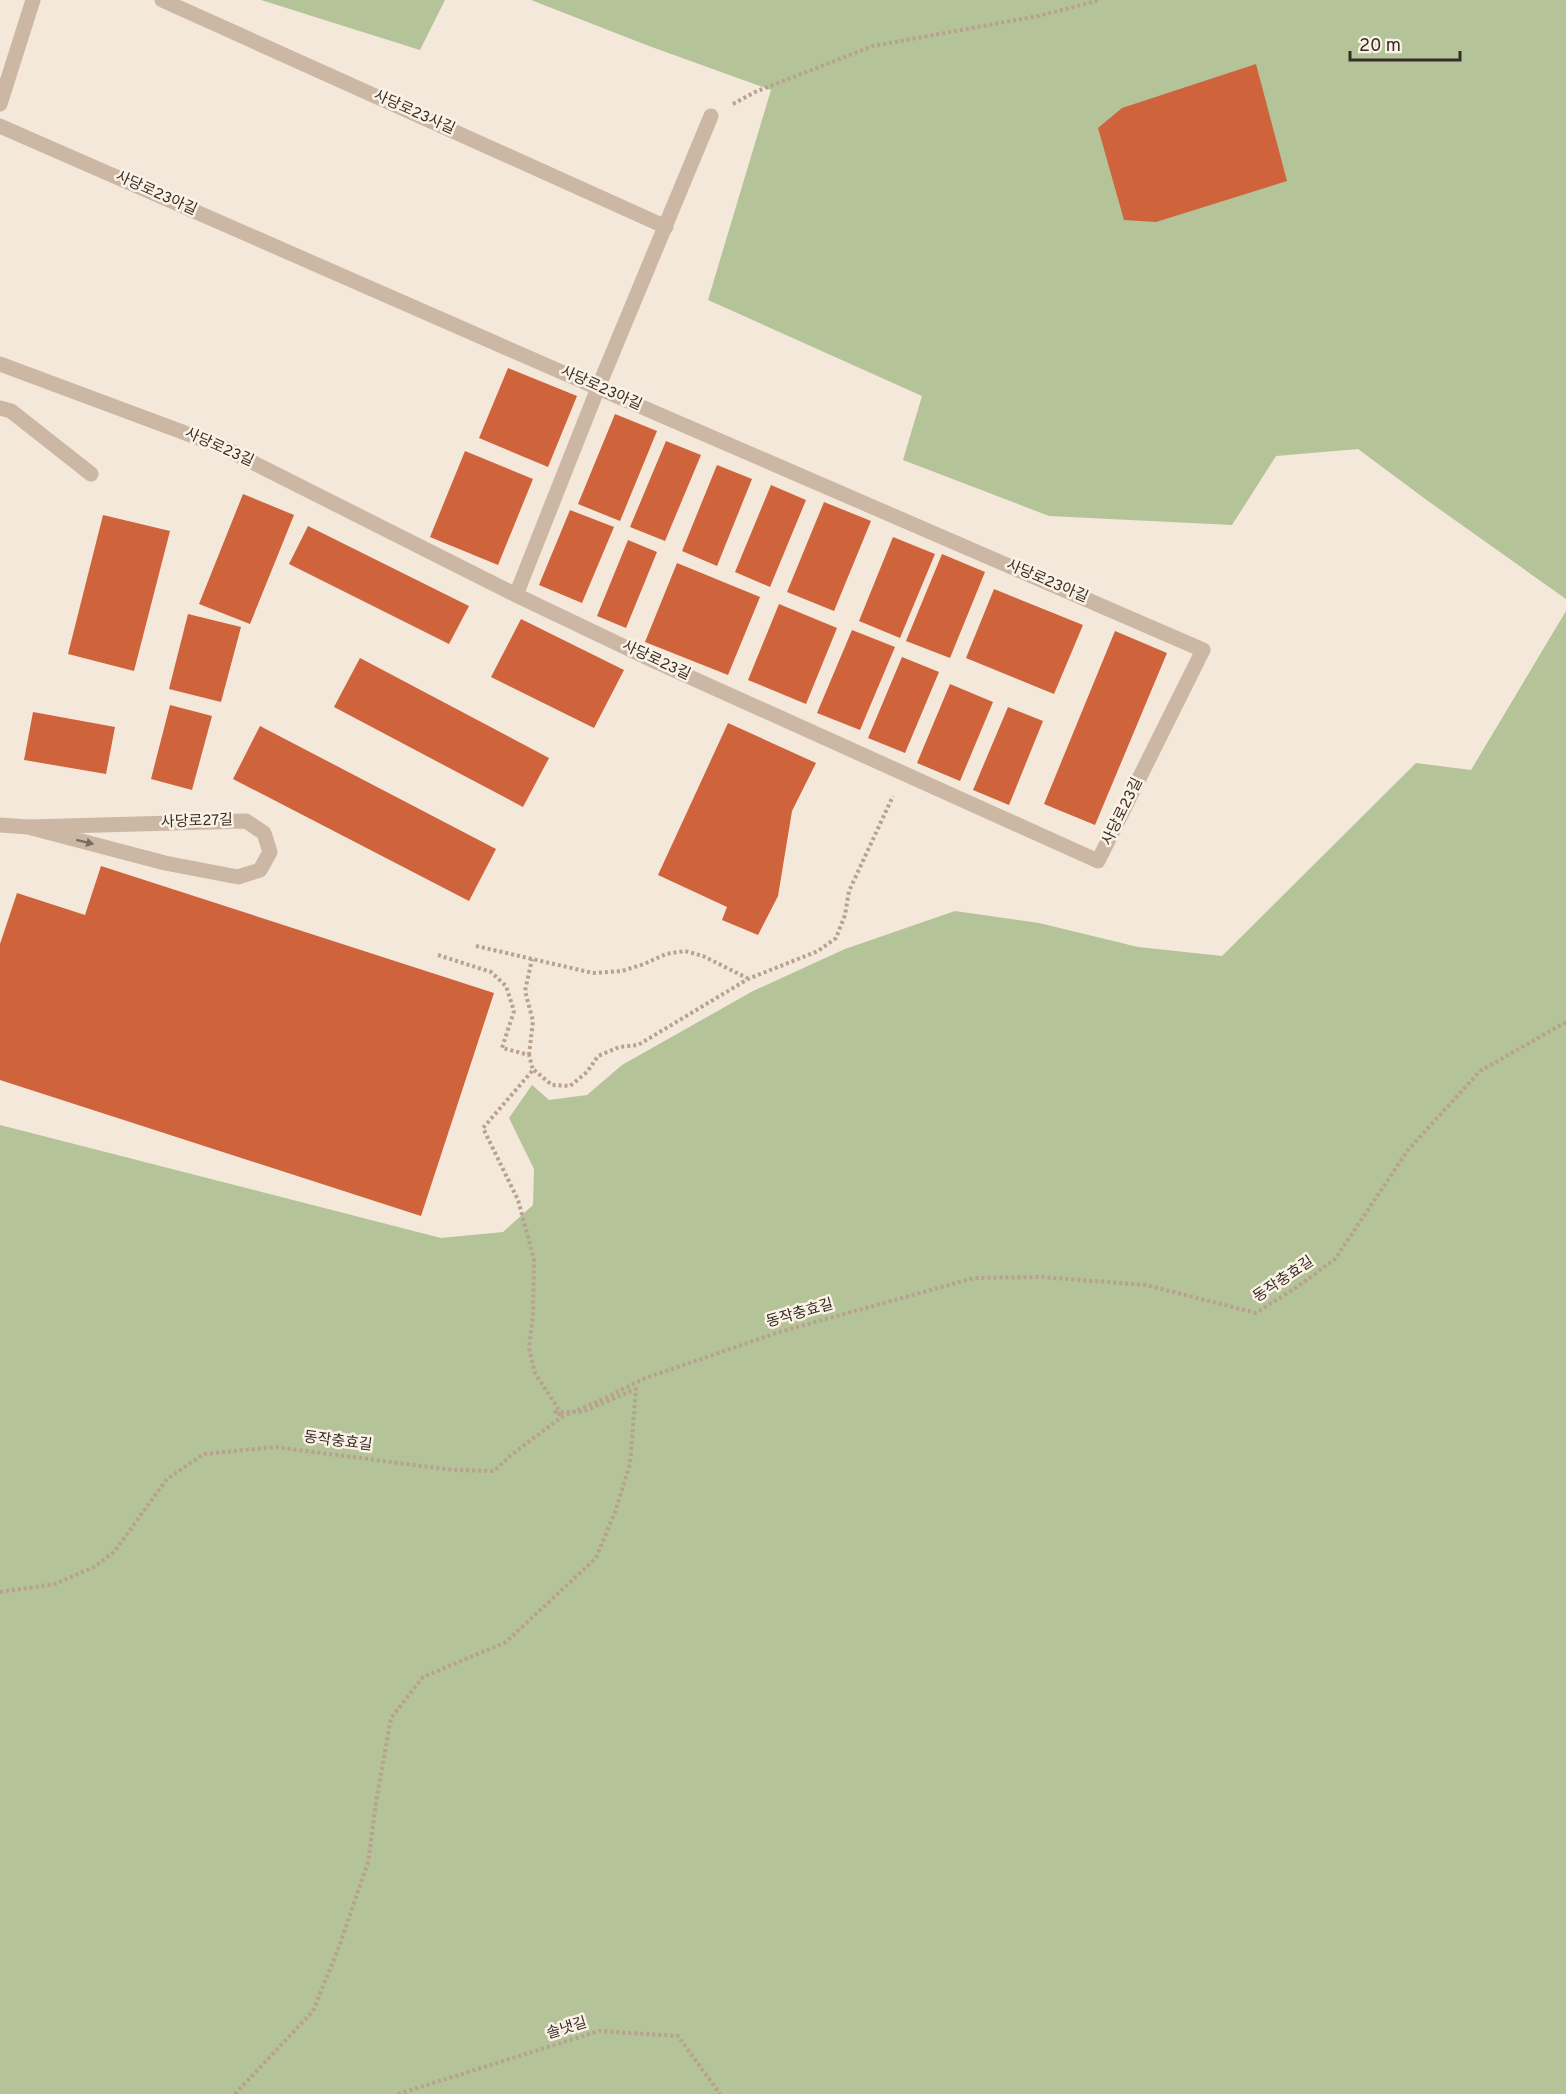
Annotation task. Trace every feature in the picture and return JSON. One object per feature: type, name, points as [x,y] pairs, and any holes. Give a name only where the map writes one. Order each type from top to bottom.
[{"type":"street","points":[[0,104],[33,0]]},
{"type":"street","name":"사당로23사길","points":[[162,0],[666,227]]},
{"type":"street","points":[[516,595],[598,388],[711,117]]},
{"type":"street","name":"사당로23아길","points":[[0,126],[1203,650]]},
{"type":"street","name":"사당로23길","points":[[0,364],[219,446],[516,595],[652,660],[1098,861],[1203,650]]},
{"type":"street","points":[[0,408],[10,411],[91,474]]},
{"type":"street","name":"사당로27길","points":[[0,825],[28,827],[246,821],[264,833],[270,852],[260,870],[238,877],[165,863],[28,827]]},
{"type":"path","points":[[711,117],[755,92],[873,46],[1038,16],[1100,0]]},
{"type":"path","points":[[532,959],[525,991],[533,1021],[528,1055],[533,1070],[552,1085],[570,1086],[587,1072],[598,1056],[619,1047],[638,1045],[748,979],[818,951],[836,938],[846,915],[849,891],[904,773]]},
{"type":"path","points":[[476,946],[593,973],[622,970],[644,964],[666,954],[685,951],[703,956],[748,979]]},
{"type":"path","points":[[438,955],[491,972],[507,986],[514,1011],[502,1048],[528,1055]]},
{"type":"path","name":"동작충효길","points":[[0,1592],[55,1584],[94,1567],[114,1552],[167,1479],[204,1454],[275,1447],[453,1470],[494,1471],[511,1455],[563,1416],[644,1379],[779,1332],[974,1278],[1041,1277],[1146,1285],[1256,1313],[1335,1259],[1408,1150],[1480,1071],[1566,1022]]},
{"type":"path","points":[[533,1070],[483,1128],[518,1200],[534,1259],[533,1316],[529,1348],[536,1373],[563,1416]]},
{"type":"path","points":[[235,2094],[313,2011],[339,1947],[368,1862],[391,1718],[423,1677],[506,1642],[596,1558],[615,1512],[630,1464],[636,1389],[582,1412],[555,1412],[563,1416]]},
{"type":"path","name":"솔냇길","points":[[398,2094],[599,2031],[678,2036],[720,2094]]},
{"type":"green space","points":[[261,0],[445,0],[420,50]]},
{"type":"green space","points":[[531,0],[1566,0],[1566,599],[1358,449],[1276,456],[1232,525],[1049,516],[903,460],[922,396],[708,300],[771,90]]},
{"type":"green space","points":[[1566,611],[1566,2094],[0,2094],[0,1125],[441,1238],[503,1232],[533,1205],[534,1169],[509,1118],[532,1085],[549,1100],[587,1095],[622,1065],[753,991],[845,949],[955,911],[1039,923],[1138,947],[1222,956],[1416,763],[1471,770]]},
{"type":"building","points":[[1256,64],[1287,181],[1156,222],[1124,220],[1098,128],[1122,108]]},
{"type":"building","points":[[508,368],[577,396],[548,467],[479,438]]},
{"type":"building","points":[[615,414],[657,431],[620,521],[578,504]]},
{"type":"building","points":[[666,441],[701,455],[665,541],[630,527]]},
{"type":"building","points":[[465,451],[533,479],[498,565],[430,537]]},
{"type":"building","points":[[717,465],[752,479],[717,566],[682,551]]},
{"type":"building","points":[[771,485],[806,500],[770,587],[735,572]]},
{"type":"building","points":[[243,494],[294,515],[250,624],[199,604]]},
{"type":"building","points":[[824,502],[871,521],[834,611],[787,592]]},
{"type":"building","points":[[570,510],[614,527],[582,603],[539,585]]},
{"type":"building","points":[[103,515],[170,531],[134,671],[68,654]]},
{"type":"building","points":[[308,526],[469,606],[449,644],[289,564]]},
{"type":"building","points":[[893,537],[935,554],[900,638],[859,621]]},
{"type":"building","points":[[628,540],[657,552],[626,628],[597,616]]},
{"type":"building","points":[[942,554],[985,572],[950,658],[906,641]]},
{"type":"building","points":[[677,563],[760,597],[728,675],[645,642]]},
{"type":"building","points":[[994,589],[1083,625],[1054,694],[966,658]]},
{"type":"building","points":[[779,604],[837,628],[806,704],[748,680]]},
{"type":"building","points":[[188,614],[241,627],[221,702],[169,689]]},
{"type":"building","points":[[521,619],[624,670],[594,728],[491,677]]},
{"type":"building","points":[[852,630],[895,647],[860,730],[817,713]]},
{"type":"building","points":[[1115,631],[1167,653],[1095,825],[1044,804]]},
{"type":"building","points":[[902,657],[939,672],[905,753],[868,738]]},
{"type":"building","points":[[360,658],[549,758],[523,807],[334,707]]},
{"type":"building","points":[[950,684],[993,702],[960,781],[917,763]]},
{"type":"building","points":[[170,705],[212,716],[192,790],[151,779]]},
{"type":"building","points":[[1008,707],[1043,721],[1009,805],[973,790]]},
{"type":"building","points":[[33,712],[115,727],[106,774],[24,760]]},
{"type":"building","points":[[728,723],[816,763],[792,811],[778,896],[758,935],[722,920],[727,907],[658,875]]},
{"type":"building","points":[[260,726],[496,849],[469,901],[233,779]]},
{"type":"building","points":[[101,866],[494,993],[421,1216],[0,1080],[0,944],[17,893],[85,915]]}]
